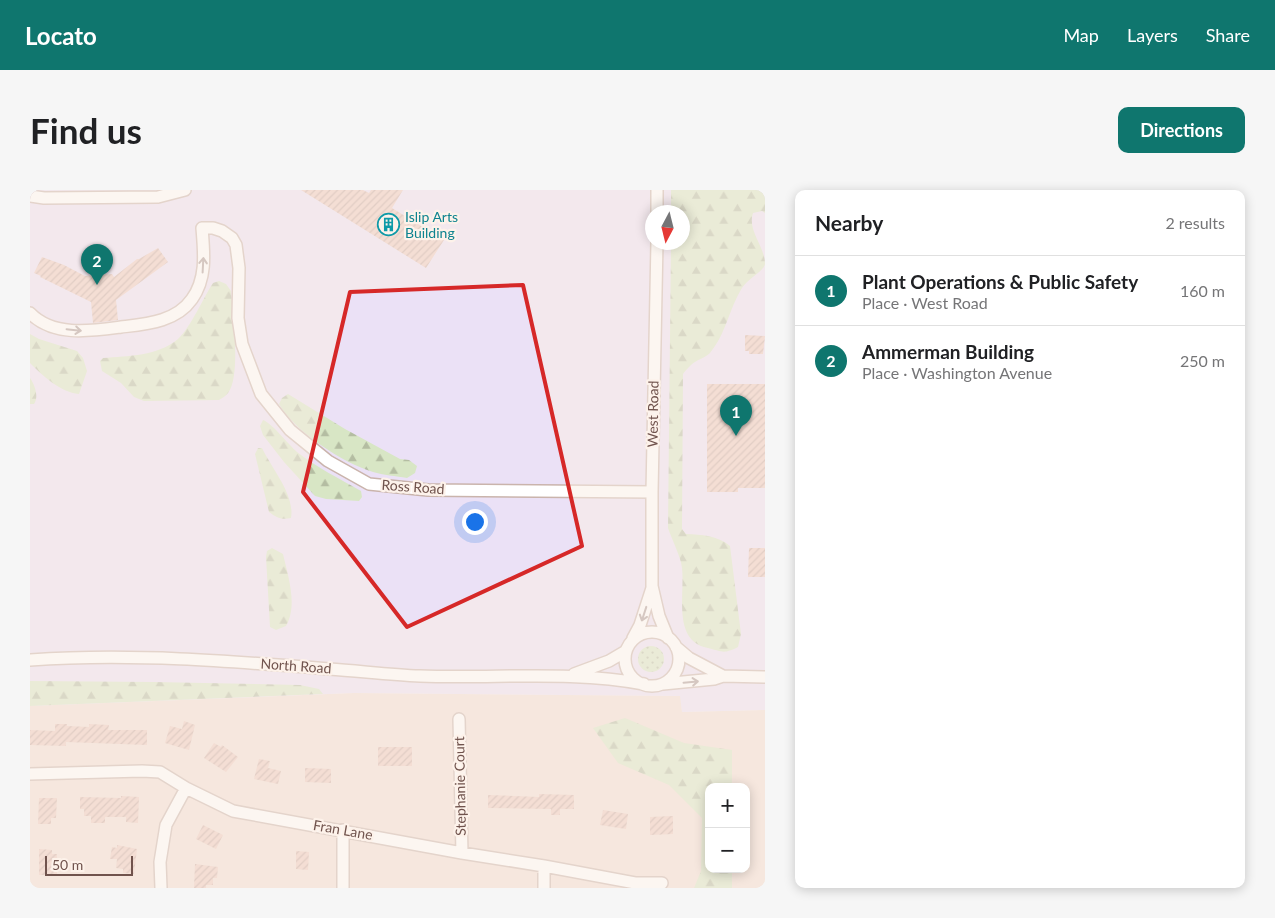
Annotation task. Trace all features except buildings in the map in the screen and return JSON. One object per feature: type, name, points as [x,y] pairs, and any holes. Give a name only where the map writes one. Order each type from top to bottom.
[{"type":"street","points":[[30,196],[44,198],[158,197],[185,190]]},
{"type":"street","points":[[657,190],[657,205]]},
{"type":"street","name":"Ross Road","points":[[30,313],[54,327],[89,331],[161,321],[180,312],[192,300],[203,275],[202,228],[213,228],[232,238],[236,245],[239,268],[238,318],[242,344],[261,394],[290,430],[328,461],[369,484],[428,490],[652,492]]},
{"type":"street","name":"West Road","points":[[657,250],[652,586],[668,638]]},
{"type":"street","name":"West Road","points":[[632,640],[640,625],[652,586]]},
{"type":"street","points":[[723,676],[689,658],[676,648],[668,638],[658,632],[648,632],[640,635],[632,640],[626,651],[626,665],[629,674],[644,684],[659,685],[714,680],[723,676],[765,677]]},
{"type":"street","points":[[659,685],[667,681],[677,669],[679,661],[676,648]]},
{"type":"street","name":"North Road","points":[[563,677],[599,666],[626,651]]},
{"type":"street","name":"North Road","points":[[30,660],[90,658],[220,661],[420,676],[607,678],[644,684]]},
{"type":"street","name":"Stephanie Court","points":[[459,719],[462,853]]},
{"type":"street","name":"Fran Lane","points":[[30,774],[160,772],[186,788],[233,811],[635,884],[662,883]]},
{"type":"street","points":[[160,888],[160,862],[166,826],[186,788]]},
{"type":"street","points":[[343,830],[343,888]]},
{"type":"street","points":[[544,866],[544,888]]},
{"type":"highlighted area","points":[[523,285],[582,546],[407,627],[303,492],[350,292]]},
{"type":"shaded area","points":[[30,190],[765,190],[765,710],[682,712],[680,696],[354,693],[30,706]]},
{"type":"shaded area","points":[[354,693],[681,696],[682,712],[765,710],[765,888],[30,888],[30,706]]},
{"type":"green space","points":[[671,190],[765,190],[765,213],[762,211],[753,213],[752,220],[752,226],[764,257],[764,267],[742,288],[724,330],[710,353],[693,363],[683,374],[682,529],[686,534],[715,538],[730,546],[741,634],[738,647],[723,652],[697,644],[689,636],[685,627],[681,564],[668,528],[671,250],[690,250],[690,205],[671,205]]},
{"type":"green space","points":[[219,281],[226,284],[231,291],[234,328],[234,373],[232,385],[225,396],[219,400],[144,401],[134,397],[121,383],[102,371],[100,361],[103,358],[132,356],[152,352],[170,345],[178,339],[192,320],[213,283]]},
{"type":"green space","points":[[30,334],[39,339],[77,351],[83,358],[87,371],[79,394],[59,387],[30,363]]},
{"type":"green space","points":[[30,378],[36,391],[34,404],[30,404]]},
{"type":"green space","points":[[288,394],[345,429],[400,459],[409,460],[417,466],[415,473],[407,478],[377,473],[361,468],[334,454],[307,435],[286,414],[279,404],[282,398]]},
{"type":"green space","points":[[263,420],[271,425],[297,452],[328,473],[361,491],[362,497],[359,501],[326,499],[315,496],[284,462],[263,435],[260,426]]},
{"type":"green space","points":[[258,448],[262,448],[282,482],[290,500],[291,518],[279,518],[269,512],[255,454]]},
{"type":"green space","points":[[272,548],[283,554],[292,600],[290,618],[286,626],[276,630],[270,627],[266,557],[267,551]]},
{"type":"green space","points":[[651,646],[660,650],[664,659],[660,668],[651,672],[642,668],[638,659],[642,650]]},
{"type":"green space","points":[[30,681],[300,685],[319,689],[323,694],[30,706]]},
{"type":"green space","points":[[625,718],[684,743],[732,750],[732,783],[705,783],[705,873],[732,873],[732,888],[694,888],[701,871],[702,818],[669,785],[618,763],[593,728]]},
{"type":"place","name":"Islip Arts Building","points":[[389,225]]},
{"type":"place","name":"Ammerman Building","points":[[97,285]]},
{"type":"place","name":"Plant Operations & Public Safety","points":[[736,436]]}]
